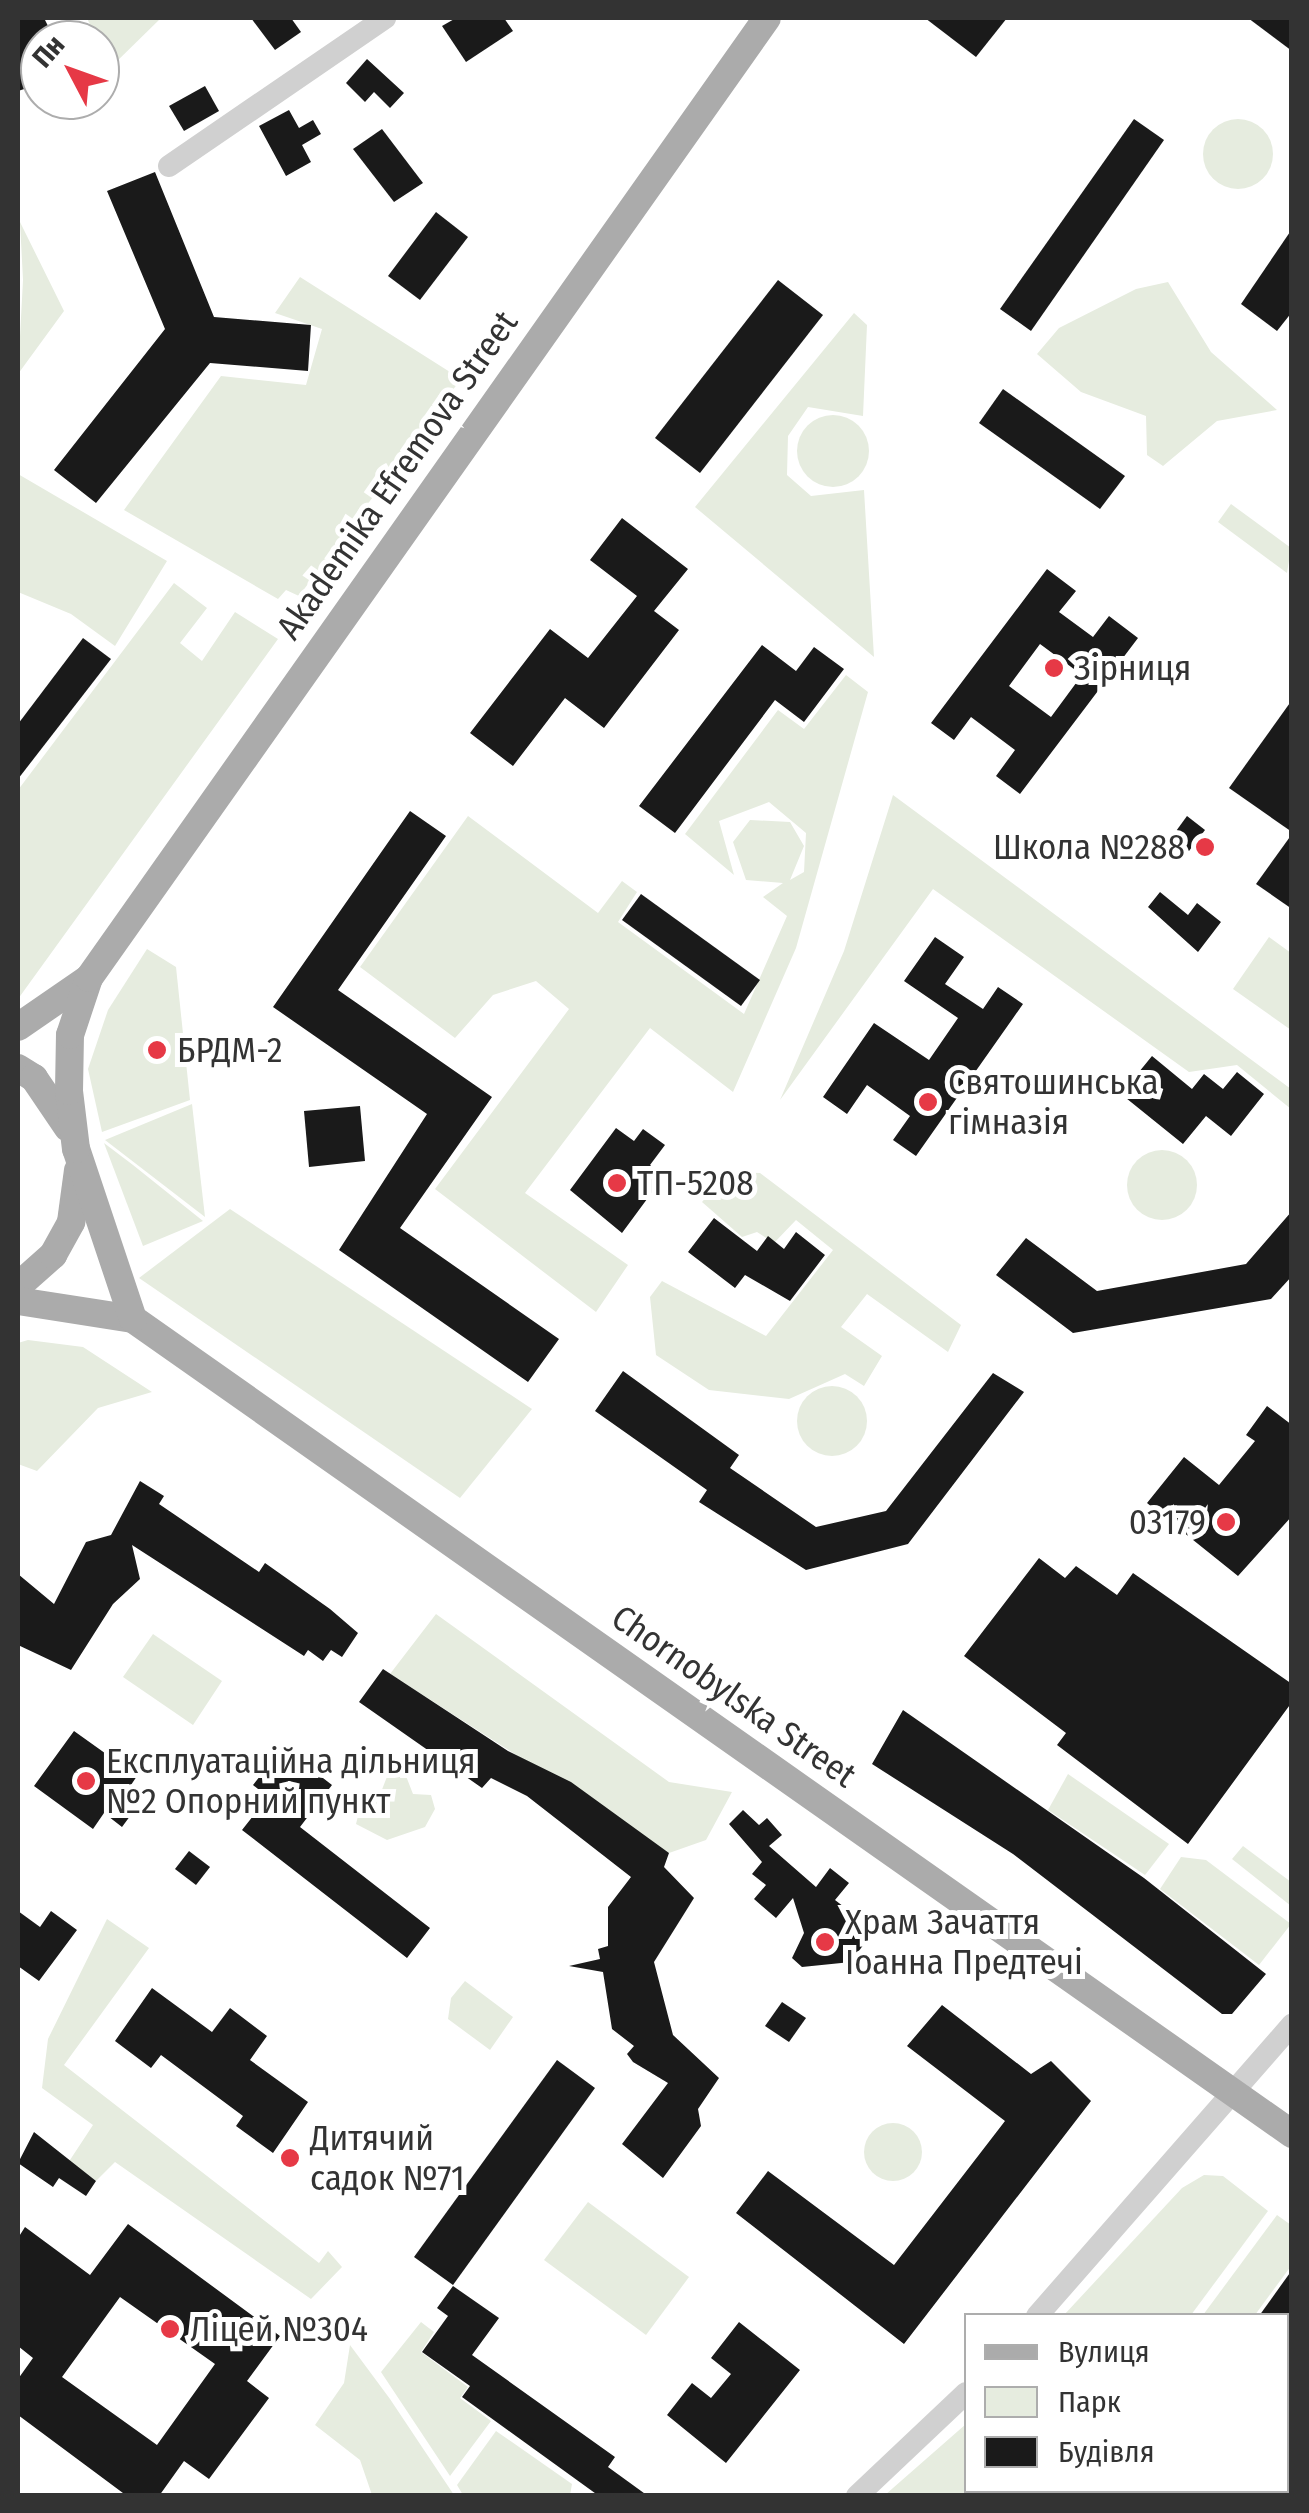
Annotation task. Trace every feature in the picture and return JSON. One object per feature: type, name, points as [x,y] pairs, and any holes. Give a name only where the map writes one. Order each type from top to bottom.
[{"type":"main road","name":"Akademika Efremova Street","points":[[76,1148],[70,1035],[89,978],[767,18]]},
{"type":"main road","name":"Akademika Efremova Street","points":[[18,1027],[89,978]]},
{"type":"main road","points":[[18,1068],[61,1110],[133,1319],[18,1301]]},
{"type":"main road","points":[[18,1286],[54,1255],[71,1222],[76,1148]]},
{"type":"main road","name":"Chornobylska Street","points":[[133,1319],[1292,2134]]},
{"type":"street","points":[[169,166],[385,18]]},
{"type":"street","points":[[1040,2313],[1292,2025]]},
{"type":"street","points":[[857,2496],[964,2395]]},
{"type":"green space","points":[[161,18],[120,58],[120,20],[88,20]]},
{"type":"green space","points":[[1238,119],[1252,121],[1263,129],[1271,140],[1271,168],[1263,179],[1252,187],[1238,189],[1224,187],[1213,179],[1205,168],[1203,154],[1205,140],[1213,129],[1224,121]]},
{"type":"green space","points":[[20,222],[64,311],[18,374],[23,280]]},
{"type":"green space","points":[[300,277],[461,379],[299,596],[286,590],[278,599],[124,510],[221,376],[306,385],[322,329],[275,313]]},
{"type":"green space","points":[[1168,282],[1211,352],[1277,410],[1217,421],[1163,466],[1147,455],[1146,416],[1081,392],[1037,354],[1059,328],[1136,289]]},
{"type":"green space","points":[[854,313],[867,325],[863,416],[808,407],[788,436],[787,475],[811,496],[864,490],[874,657],[695,507]]},
{"type":"green space","points":[[833,415],[858,426],[869,451],[858,476],[833,487],[808,476],[797,451],[808,426]]},
{"type":"green space","points":[[18,474],[167,561],[115,646],[71,614],[18,592]]},
{"type":"green space","points":[[1231,504],[1291,548],[1287,573],[1218,522]]},
{"type":"green space","points":[[174,583],[207,608],[180,643],[202,661],[235,612],[278,639],[18,999],[18,790]]},
{"type":"green space","points":[[846,675],[868,692],[796,948],[733,1092],[650,1028],[525,1193],[628,1265],[596,1312],[435,1189],[569,1009],[536,981],[493,995],[455,1038],[360,967],[468,816],[598,913],[622,881],[637,892],[618,922],[744,1014],[787,916],[763,897],[783,883],[746,880],[733,842],[750,820],[790,822],[804,846],[790,880],[804,872],[806,833],[769,802],[719,821],[734,875],[685,834],[778,710],[804,729]]},
{"type":"green space","points":[[893,795],[1291,1089],[1291,1109],[1237,1065],[1189,1072],[933,889],[780,1100],[844,951]]},
{"type":"green space","points":[[1269,937],[1291,953],[1291,1030],[1233,989]]},
{"type":"green space","points":[[147,949],[176,967],[190,1100],[102,1132],[88,1069],[108,1010]]},
{"type":"green space","points":[[192,1104],[205,1217],[105,1140]]},
{"type":"green space","points":[[104,1143],[133,1165],[203,1221],[143,1246]]},
{"type":"green space","points":[[1162,1150],[1176,1152],[1187,1160],[1195,1171],[1195,1199],[1187,1210],[1176,1218],[1162,1220],[1148,1218],[1137,1210],[1129,1199],[1127,1185],[1129,1171],[1137,1160],[1148,1152]]},
{"type":"green space","points":[[728,1172],[760,1173],[961,1325],[948,1352],[867,1294],[841,1327],[882,1356],[864,1386],[845,1374],[789,1399],[709,1390],[656,1355],[650,1297],[662,1281],[766,1336],[833,1250],[796,1220],[774,1243],[757,1232],[742,1237],[702,1202]]},
{"type":"green space","points":[[230,1209],[532,1409],[460,1498],[139,1278]]},
{"type":"green space","points":[[28,1340],[83,1347],[152,1392],[98,1408],[37,1471],[18,1464],[18,1343]]},
{"type":"green space","points":[[832,1386],[846,1388],[857,1396],[865,1407],[865,1435],[857,1446],[846,1454],[832,1456],[818,1454],[807,1446],[799,1435],[797,1421],[799,1407],[807,1396],[818,1388]]},
{"type":"green space","points":[[436,1614],[669,1782],[732,1792],[706,1840],[669,1853],[390,1674]]},
{"type":"green space","points":[[153,1634],[222,1681],[193,1725],[123,1677]]},
{"type":"green space","points":[[388,1774],[406,1776],[413,1794],[431,1795],[435,1809],[425,1827],[387,1840],[356,1824],[360,1808],[378,1800]]},
{"type":"green space","points":[[1068,1774],[1169,1844],[1145,1875],[1048,1810]]},
{"type":"green space","points":[[1243,1846],[1291,1882],[1291,1906],[1232,1859]]},
{"type":"green space","points":[[1181,1857],[1206,1860],[1291,1924],[1259,1965],[1160,1889]]},
{"type":"green space","points":[[107,1919],[149,1948],[64,2065],[319,2263],[328,2251],[342,2267],[311,2299],[115,2162],[96,2181],[68,2163],[93,2125],[42,2088],[48,2039]]},
{"type":"green space","points":[[465,1981],[513,2017],[490,2050],[448,2019],[451,1998]]},
{"type":"green space","points":[[893,2123],[914,2131],[922,2152],[914,2173],[893,2181],[872,2173],[864,2152],[872,2131]]},
{"type":"green space","points":[[1204,2175],[1223,2176],[1268,2211],[1192,2313],[1066,2313],[1182,2188]]},
{"type":"green space","points":[[588,2202],[689,2277],[646,2335],[544,2260]]},
{"type":"green space","points":[[1277,2215],[1291,2225],[1291,2266],[1256,2313],[1204,2313]]},
{"type":"green space","points":[[421,2322],[434,2332],[421,2352],[468,2387],[460,2398],[491,2421],[450,2476],[381,2372]]},
{"type":"green space","points":[[350,2345],[454,2495],[372,2495],[360,2460],[315,2425],[344,2383]]},
{"type":"green space","points":[[1291,2353],[1289,2488],[1289,2408]]},
{"type":"green space","points":[[964,2426],[964,2493],[983,2495],[885,2495]]},
{"type":"green space","points":[[496,2431],[572,2484],[570,2495],[463,2495],[457,2485]]},
{"type":"green space","points":[[1230,2493],[1285,2493],[1284,2495],[1192,2495]]},
{"type":"building","points":[[18,18],[44,18],[20,20],[18,91]]},
{"type":"building","points":[[251,18],[291,18],[301,32],[275,50]]},
{"type":"building","points":[[456,18],[504,18],[513,31],[466,62],[442,26]]},
{"type":"building","points":[[925,18],[1007,18],[976,57]]},
{"type":"building","points":[[1248,18],[1292,18],[1292,51]]},
{"type":"building","points":[[367,59],[404,93],[390,108],[374,92],[365,102],[346,83]]},
{"type":"building","points":[[205,86],[219,111],[184,131],[169,106]]},
{"type":"building","points":[[289,110],[299,128],[313,120],[321,134],[302,145],[311,162],[286,176],[259,126]]},
{"type":"building","points":[[1134,119],[1164,140],[1031,331],[1000,309]]},
{"type":"building","points":[[382,129],[423,183],[394,202],[353,149]]},
{"type":"building","points":[[155,172],[214,317],[311,325],[308,371],[210,363],[96,503],[54,470],[165,329],[107,191]]},
{"type":"building","points":[[436,212],[468,237],[420,300],[388,276]]},
{"type":"building","points":[[1292,229],[1292,312],[1277,331],[1241,304]]},
{"type":"building","points":[[778,280],[823,315],[700,473],[655,438]]},
{"type":"building","points":[[1003,389],[1125,476],[1100,509],[979,423]]},
{"type":"building","points":[[622,518],[688,569],[654,611],[679,630],[604,728],[565,698],[513,766],[470,733],[550,629],[588,658],[637,596],[590,560]]},
{"type":"building","points":[[1047,569],[1076,591],[1059,612],[1093,637],[1109,616],[1138,638],[1020,794],[996,776],[1015,750],[971,717],[954,740],[931,723]],"holes":[[[1040,644],[1082,675],[1051,717],[1009,686]]]},
{"type":"building","points":[[83,638],[111,659],[18,779],[18,724]]},
{"type":"building","points":[[762,645],[796,671],[814,647],[844,669],[804,722],[775,700],[675,833],[639,806]]},
{"type":"building","points":[[1292,700],[1292,832],[1229,788]]},
{"type":"building","points":[[410,811],[446,836],[338,990],[492,1097],[400,1228],[559,1339],[528,1382],[339,1250],[427,1114],[273,1007]]},
{"type":"building","points":[[1187,816],[1205,830],[1189,851],[1171,838]]},
{"type":"building","points":[[1292,834],[1292,909],[1256,884]]},
{"type":"building","points":[[1160,892],[1188,915],[1197,903],[1221,922],[1198,952],[1148,907]]},
{"type":"building","points":[[641,894],[760,980],[741,1006],[622,920]]},
{"type":"building","points":[[935,937],[964,957],[945,984],[983,1009],[998,987],[1023,1004],[916,1156],[893,1140],[910,1116],[867,1085],[847,1114],[823,1097],[874,1023],[929,1060],[958,1018],[904,981]]},
{"type":"building","points":[[1152,1056],[1192,1089],[1204,1074],[1223,1089],[1237,1072],[1264,1094],[1231,1136],[1206,1116],[1183,1144],[1121,1094]]},
{"type":"building","points":[[360,1106],[365,1161],[309,1167],[304,1111]]},
{"type":"building","name":"ТП-5208","points":[[616,1128],[634,1141],[643,1129],[665,1145],[650,1165],[664,1176],[622,1233],[570,1190]]},
{"type":"building","points":[[1292,1211],[1292,1276],[1271,1299],[1073,1333],[996,1275],[1026,1238],[1097,1291],[1246,1264]]},
{"type":"building","points":[[714,1218],[757,1251],[768,1236],[784,1249],[796,1232],[825,1255],[790,1301],[745,1275],[735,1288],[688,1252]]},
{"type":"building","points":[[623,1371],[739,1455],[730,1468],[816,1527],[886,1511],[993,1373],[1024,1392],[908,1544],[806,1570],[699,1502],[707,1490],[595,1411]]},
{"type":"building","points":[[1267,1406],[1292,1425],[1292,1516],[1238,1576],[1147,1503],[1184,1457],[1219,1485],[1255,1441],[1246,1435]]},
{"type":"building","points":[[140,1481],[164,1496],[159,1504],[259,1572],[265,1563],[358,1633],[342,1657],[331,1650],[323,1661],[308,1650],[304,1656],[132,1545],[140,1579],[113,1604],[71,1670],[18,1645],[18,1574],[54,1604],[86,1542],[111,1535]]},
{"type":"building","points":[[1039,1558],[1065,1578],[1076,1566],[1117,1595],[1133,1573],[1292,1684],[1292,1702],[1188,1844],[1057,1745],[1066,1733],[964,1656]]},
{"type":"building","points":[[383,1669],[508,1751],[571,1782],[669,1853],[664,1867],[694,1898],[654,1962],[673,2035],[719,2078],[698,2109],[701,2126],[663,2178],[622,2144],[668,2083],[633,2062],[627,2054],[634,2046],[612,2029],[603,1972],[569,1966],[600,1959],[598,1949],[608,1946],[608,1907],[631,1877],[527,1796],[491,1778],[482,1788],[359,1702]]},
{"type":"building","points":[[903,1710],[1144,1878],[1266,1974],[1232,2014],[1222,2014],[1013,1854],[872,1764]]},
{"type":"building","name":"Експлуатаційна дільниця №2 Опорний пункт","points":[[74,1731],[137,1776],[125,1794],[139,1804],[122,1827],[104,1813],[93,1829],[34,1786]]},
{"type":"building","points":[[283,1747],[332,1785],[300,1827],[430,1928],[407,1958],[242,1830],[268,1797],[253,1785]]},
{"type":"building","points":[[743,1810],[759,1825],[767,1818],[782,1835],[769,1846],[816,1887],[830,1868],[849,1883],[835,1900],[874,1930],[851,1962],[802,1967],[792,1958],[804,1933],[793,1898],[776,1918],[754,1899],[766,1885],[752,1874],[762,1862],[729,1824]]},
{"type":"building","points":[[189,1851],[210,1867],[196,1885],[175,1869]]},
{"type":"building","points":[[18,1911],[40,1927],[51,1911],[77,1930],[39,1981],[18,1966]]},
{"type":"building","points":[[152,1988],[212,2032],[230,2008],[267,2036],[250,2060],[308,2102],[273,2153],[236,2126],[243,2116],[161,2055],[151,2068],[115,2041]]},
{"type":"building","points":[[782,2002],[806,2018],[789,2042],[765,2026]]},
{"type":"building","points":[[942,2005],[1031,2074],[1051,2061],[1091,2101],[904,2344],[736,2213],[768,2171],[894,2265],[1005,2121],[907,2046]]},
{"type":"building","points":[[557,2060],[595,2088],[453,2285],[414,2257]]},
{"type":"building","points":[[34,2132],[96,2181],[86,2196],[59,2178],[53,2187],[18,2163]]},
{"type":"building","points":[[128,2224],[280,2336],[247,2381],[269,2398],[209,2479],[184,2461],[159,2496],[127,2496],[18,2415],[18,2379],[33,2358],[18,2346],[18,2238],[25,2227],[90,2275]],"holes":[[[120,2297],[215,2364],[157,2445],[62,2377]]]},
{"type":"building","points":[[1292,2270],[1292,2316],[1261,2313]]},
{"type":"building","points":[[453,2286],[499,2318],[472,2355],[615,2457],[608,2467],[648,2496],[599,2496],[462,2397],[470,2386],[422,2352],[448,2316],[437,2308]]},
{"type":"building","points":[[739,2322],[800,2370],[726,2463],[667,2415],[692,2383],[711,2398],[731,2374],[711,2358]]},
{"type":"place","name":"Зірниця","points":[[1054,668]]},
{"type":"place","name":"Школа №288","points":[[1205,847]]},
{"type":"place","name":"БРДМ-2","points":[[157,1050]]},
{"type":"place","name":"Святошинська гімназія","points":[[928,1102]]},
{"type":"place","name":"ТП-5208","points":[[617,1183]]},
{"type":"place","name":"03179","points":[[1226,1522]]},
{"type":"place","name":"Експлуатаційна дільниця №2 Опорний пункт","points":[[86,1781]]},
{"type":"place","name":"Храм Зачаття Іоанна Предтечі","points":[[825,1942]]},
{"type":"place","name":"Дитячий садок №71","points":[[290,2158]]},
{"type":"place","name":"Ліцей №304","points":[[170,2329]]}]
